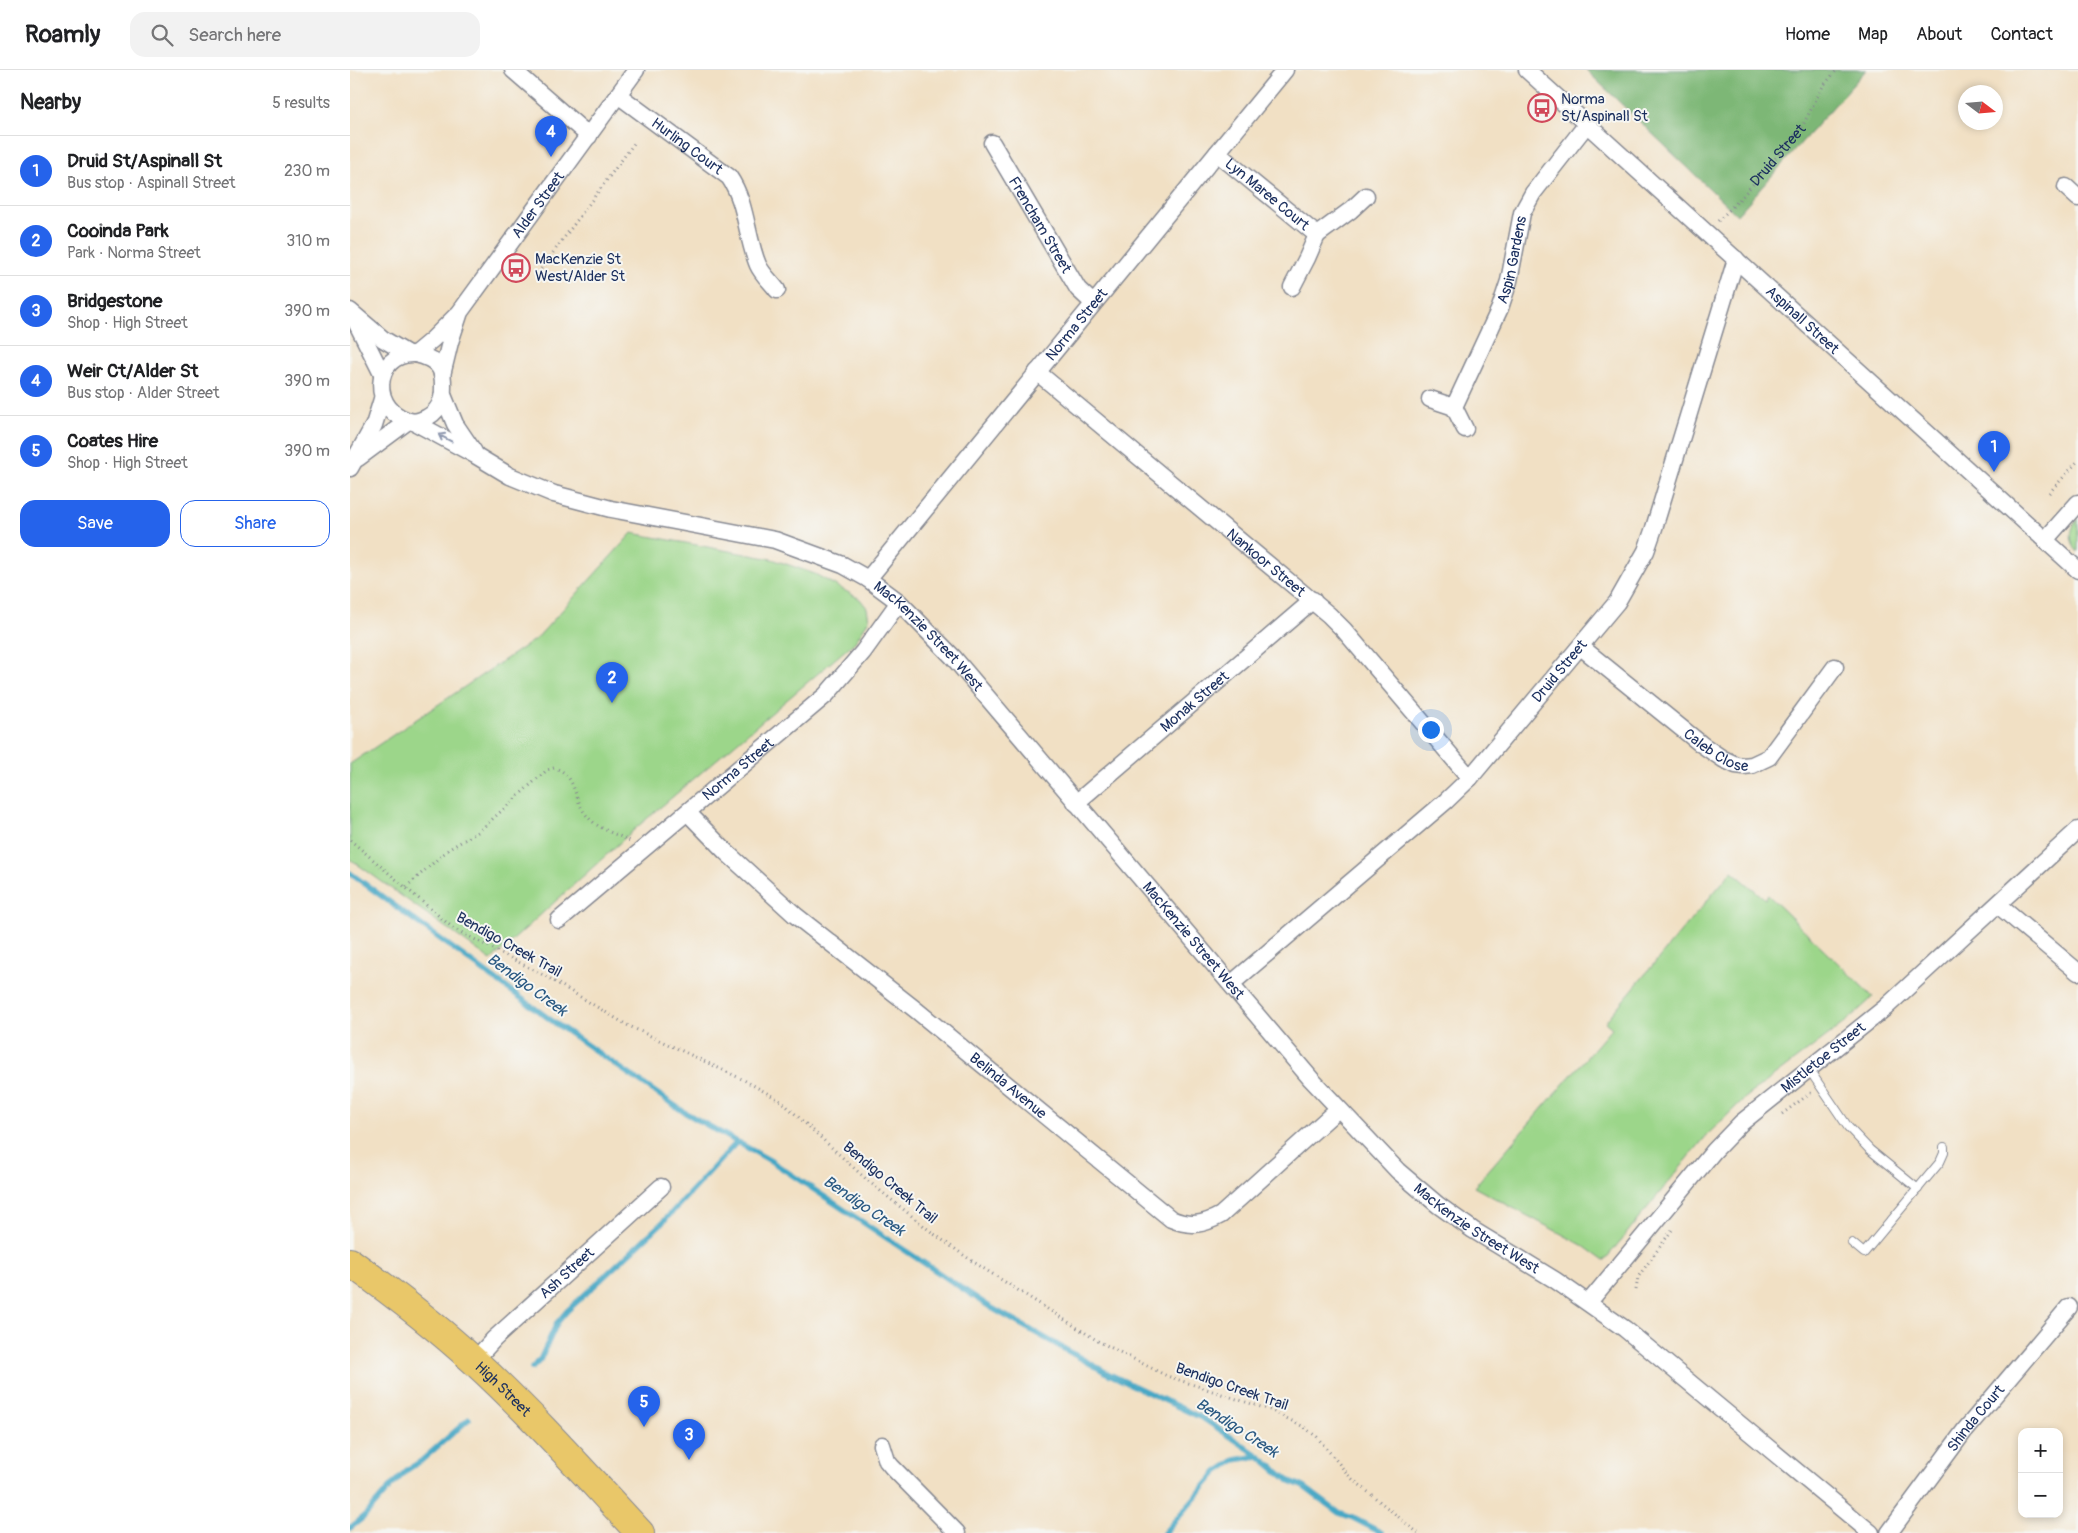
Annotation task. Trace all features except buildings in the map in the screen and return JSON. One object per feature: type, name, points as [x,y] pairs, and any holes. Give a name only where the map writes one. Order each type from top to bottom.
[{"type":"highway","name":"High Street","points":[[350,1262],[406,1304],[474,1361],[535,1422],[640,1533]]},
{"type":"street","points":[[512,70],[589,136]]},
{"type":"street","name":"Alder Street","points":[[442,375],[460,312],[636,70]]},
{"type":"street","name":"Norma Street","points":[[868,579],[1285,70]]},
{"type":"street","name":"Aspinall Street","points":[[1527,70],[2078,570]]},
{"type":"street","name":"Hurling Court","points":[[618,95],[729,177],[738,192],[759,267],[776,290]]},
{"type":"street","name":"Aspin Gardens","points":[[1454,407],[1500,308],[1509,281],[1522,213],[1533,193],[1587,124]]},
{"type":"street","name":"Frencham Street","points":[[992,143],[1078,289],[1093,303]]},
{"type":"street","name":"Lyn Maree Court","points":[[1216,153],[1316,235]]},
{"type":"street","name":"Lyn Maree Court","points":[[1292,287],[1308,258],[1316,235],[1351,210],[1366,196]]},
{"type":"street","name":"Druid Street","points":[[1231,984],[1446,801],[1470,778],[1617,602],[1646,551],[1654,528],[1736,259]]},
{"type":"street","points":[[350,312],[383,339],[411,354],[429,358],[435,362],[440,367],[442,375],[443,395],[433,415],[411,422],[353,463]]},
{"type":"street","points":[[350,312],[382,374],[382,399],[374,424],[353,463]]},
{"type":"street","points":[[382,374],[393,361],[411,354],[433,339],[460,312]]},
{"type":"street","name":"Nankoor Street","points":[[1037,372],[1313,600],[1344,630],[1470,778]]},
{"type":"street","name":"MacKenzie Street West","points":[[443,395],[455,424],[475,455]]},
{"type":"street","points":[[1430,398],[1454,407],[1465,429]]},
{"type":"street","points":[[382,399],[392,413],[411,422]]},
{"type":"street","name":"MacKenzie Street West","points":[[411,422],[475,455],[510,476],[554,494],[611,509],[775,540],[826,558],[868,579],[899,602],[953,657],[1338,1109],[1398,1171],[1438,1205],[1473,1230],[1588,1302],[1639,1340],[1871,1533]]},
{"type":"street","points":[[2045,540],[2078,504]]},
{"type":"street","name":"Monak Street","points":[[1076,803],[1313,600]]},
{"type":"street","name":"Norma Street","points":[[559,920],[646,849],[826,695],[863,652],[899,602]]},
{"type":"street","name":"Caleb Close","points":[[1581,647],[1701,744],[1729,763],[1744,766],[1752,765],[1768,757],[1835,667]]},
{"type":"street","name":"Belinda Avenue","points":[[688,813],[726,852],[795,915],[916,1010],[1171,1219],[1190,1225],[1201,1224],[1221,1215],[1338,1109]]},
{"type":"street","name":"Mistletoe Street","points":[[1588,1302],[1714,1150],[1741,1123],[1885,1008],[2078,830]]},
{"type":"street","points":[[1998,904],[2078,972]]},
{"type":"street","name":"Ash Street","points":[[474,1361],[494,1339],[661,1187]]},
{"type":"street","name":"Shinda Court","points":[[1889,1533],[1965,1430],[2069,1307]]},
{"type":"street","points":[[882,1444],[887,1461],[892,1468],[957,1533]]},
{"type":"lane","points":[[1808,1068],[1848,1127],[1870,1150],[1918,1189]]},
{"type":"lane","points":[[1852,1243],[1864,1253],[1940,1162],[1944,1153],[1944,1147]]},
{"type":"path","name":"Druid Street","points":[[1707,232],[1741,198],[1802,127],[1823,86],[1836,70]]},
{"type":"path","points":[[535,278],[635,142]]},
{"type":"path","points":[[2049,492],[2078,461]]},
{"type":"path","points":[[406,887],[449,850],[478,832],[547,770],[554,768],[566,772],[572,782],[582,811],[590,820],[646,849]]},
{"type":"path","name":"Bendigo Creek Trail","points":[[350,840],[441,919],[469,937],[547,977],[627,1025],[744,1080],[780,1101],[867,1180],[934,1234],[972,1261],[1105,1345],[1167,1376],[1270,1410],[1304,1427],[1317,1438],[1350,1477],[1418,1533]]},
{"type":"path","points":[[1777,1118],[1820,1086]]},
{"type":"path","points":[[1636,1290],[1638,1277],[1676,1226]]},
{"type":"green space","points":[[1586,70],[1866,70],[1737,215]]},
{"type":"green space","points":[[2078,519],[2078,552],[2071,536],[2073,527]]},
{"type":"green space","points":[[632,533],[772,559],[815,574],[860,599],[867,608],[869,620],[855,642],[636,828],[491,960],[350,859],[350,764],[537,638]]},
{"type":"green space","points":[[1732,871],[1765,899],[1768,895],[1873,997],[1848,1020],[1745,1098],[1707,1135],[1604,1261],[1582,1245],[1474,1187],[1612,1028],[1605,1022]]},
{"type":"waterway","name":"Bendigo Creek","points":[[350,873],[555,1023],[684,1112],[771,1161],[990,1307],[1107,1373],[1204,1419],[1259,1456],[1288,1480],[1304,1487],[1339,1513],[1382,1533]]},
{"type":"waterway","points":[[532,1368],[540,1360],[557,1323],[567,1311],[662,1223],[737,1142]]},
{"type":"waterway","points":[[350,1528],[365,1516],[407,1470],[421,1461],[469,1419]]},
{"type":"waterway","points":[[1164,1533],[1217,1472],[1235,1460],[1259,1456]]},
{"type":"place","name":"Norma St/Aspinall St","points":[[1542,108]]},
{"type":"place","name":"Weir Ct/Alder St","points":[[551,157]]},
{"type":"place","name":"MacKenzie St West/Alder St","points":[[516,268]]},
{"type":"place","name":"Druid St/Aspinall St","points":[[1994,472]]},
{"type":"place","name":"Cooinda Park","points":[[612,703]]},
{"type":"place","name":"Coates Hire","points":[[644,1427]]},
{"type":"place","name":"Bridgestone","points":[[689,1460]]}]
